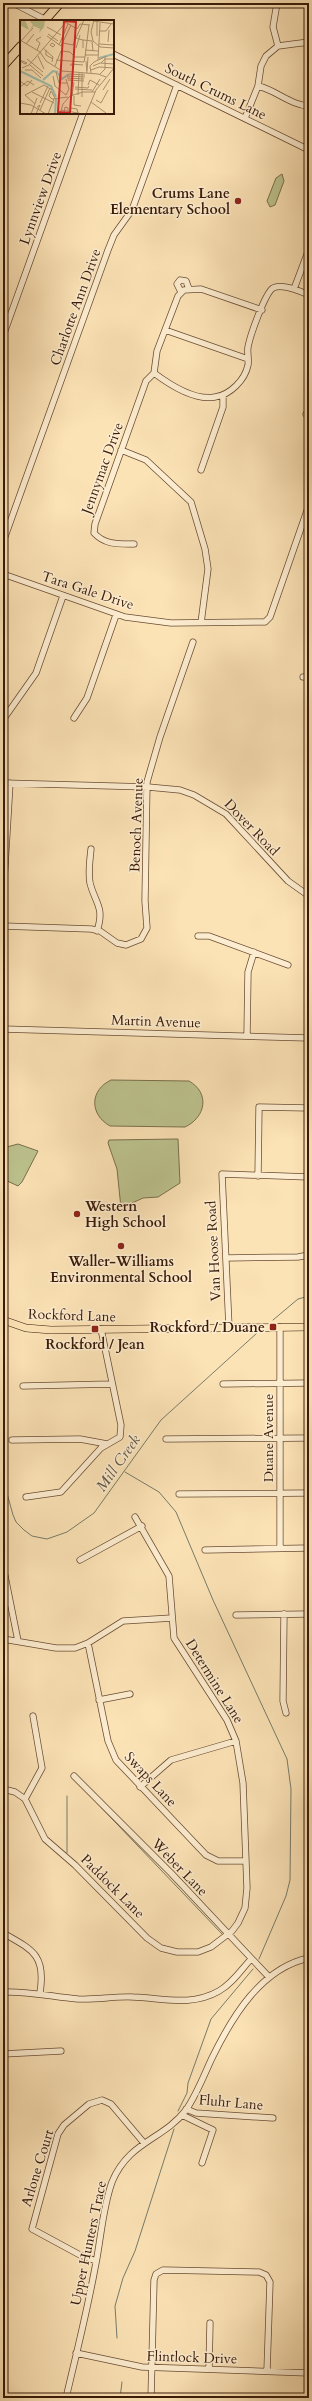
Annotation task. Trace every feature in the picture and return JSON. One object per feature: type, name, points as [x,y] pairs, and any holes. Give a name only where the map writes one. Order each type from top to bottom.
[{"type":"highway","points":[[46,20],[60,3]]},
{"type":"highway","points":[[4,63],[20,47]]},
{"type":"main road","name":"Rockford Lane","points":[[3,1320],[36,1329],[309,1327]]},
{"type":"street","points":[[13,3],[46,20]]},
{"type":"street","points":[[277,3],[273,27],[278,46]]},
{"type":"street","points":[[245,118],[258,86],[263,61],[269,52],[278,46],[308,42],[309,49]]},
{"type":"street","name":"South Crums Lane","points":[[114,54],[309,150]]},
{"type":"street","name":"Charlotte Ann Drive","points":[[3,542],[108,250],[114,235],[132,210],[177,85]]},
{"type":"street","points":[[258,86],[273,90],[299,105],[309,106]]},
{"type":"street","name":"Lynnview Drive","points":[[3,336],[83,114]]},
{"type":"street","points":[[294,289],[309,249]]},
{"type":"street","points":[[181,292],[177,284],[180,280],[186,281],[189,289]]},
{"type":"street","points":[[262,310],[201,289],[189,289],[181,292],[178,296],[157,351],[154,373],[166,384],[206,399],[223,396],[243,379],[248,359],[248,347],[262,310],[266,297],[273,288],[294,289],[309,294]]},
{"type":"street","points":[[165,330],[248,359]]},
{"type":"street","name":"Jennymac Drive","points":[[134,544],[101,540],[94,533],[94,524],[146,381],[154,373]]},
{"type":"street","points":[[201,470],[223,407],[223,396]]},
{"type":"street","points":[[121,450],[146,460],[191,502],[205,549],[208,569],[201,623]]},
{"type":"street","name":"Tara Gale Drive","points":[[3,574],[116,615],[159,622],[264,622],[270,617],[309,505]]},
{"type":"street","points":[[5,717],[36,673],[63,596]]},
{"type":"street","points":[[74,718],[87,698],[116,615]]},
{"type":"street","name":"Benoch Avenue","points":[[96,930],[117,943],[126,945],[141,939],[147,928],[148,787],[160,736],[193,642]]},
{"type":"street","name":"Dover Road","points":[[3,783],[148,787],[180,790],[194,795],[216,806],[233,821],[288,881],[309,896]]},
{"type":"street","points":[[3,899],[10,783]]},
{"type":"street","points":[[3,926],[96,930],[99,923],[100,907],[91,884],[90,849]]},
{"type":"street","points":[[198,936],[209,936],[288,966]]},
{"type":"street","points":[[246,1036],[248,972],[254,952]]},
{"type":"street","name":"Martin Avenue","points":[[3,1029],[309,1038]]},
{"type":"street","points":[[309,1108],[259,1107],[258,1176],[309,1177]]},
{"type":"street","name":"Van Hoose Road","points":[[229,1327],[222,1174],[258,1176]]},
{"type":"street","points":[[226,1258],[298,1257],[309,1254]]},
{"type":"street","name":"Duane Avenue","points":[[280,1327],[280,1548]]},
{"type":"street","points":[[26,1497],[61,1492],[107,1444],[118,1439],[121,1433],[101,1329]]},
{"type":"street","points":[[223,1384],[309,1383]]},
{"type":"street","points":[[23,1386],[112,1384]]},
{"type":"street","points":[[166,1439],[309,1438]]},
{"type":"street","points":[[12,1440],[80,1440],[107,1444]]},
{"type":"street","points":[[179,1494],[309,1493]]},
{"type":"street","name":"Determine Lane","points":[[136,1517],[169,1576],[174,1638],[224,1715],[236,1741],[243,1783],[246,1861],[245,1908],[238,1923],[229,1934]]},
{"type":"street","points":[[80,1560],[142,1526]]},
{"type":"street","points":[[205,1550],[309,1548]]},
{"type":"street","points":[[3,1566],[18,1641]]},
{"type":"street","points":[[284,1614],[283,1701],[286,1713]]},
{"type":"street","points":[[236,1615],[309,1614]]},
{"type":"street","points":[[3,1639],[65,1648],[88,1643],[123,1621],[172,1618]]},
{"type":"street","name":"Swaps Lane","points":[[88,1643],[99,1700],[113,1755],[121,1767],[211,1858],[224,1862],[246,1861]]},
{"type":"street","points":[[99,1700],[130,1694]]},
{"type":"street","points":[[3,1789],[15,1792],[25,1799],[42,1768],[33,1716]]},
{"type":"street","points":[[140,1787],[172,1760],[236,1741]]},
{"type":"street","name":"Weber Lane","points":[[74,1776],[229,1934],[268,1976]]},
{"type":"street","name":"Paddock Lane","points":[[25,1799],[46,1839],[75,1865],[154,1944],[171,1951],[194,1952],[212,1947],[229,1934]]},
{"type":"street","points":[[3,1933],[31,1949],[36,1955],[42,1972],[40,1993]]},
{"type":"street","name":"Upper Hunters Trace","points":[[66,2398],[112,2183],[124,2161],[144,2142],[182,2115],[186,2110],[224,2036],[254,1992],[268,1976],[285,1965],[309,1958]]},
{"type":"street","points":[[3,1992],[40,1993],[78,1999],[134,1997],[165,2002],[196,2000],[226,1987],[251,1959]]},
{"type":"street","points":[[3,2054],[61,2051]]},
{"type":"street","name":"Arlone Court","points":[[96,2262],[32,2229],[59,2132],[69,2120],[89,2104],[102,2100],[111,2104],[144,2142]]},
{"type":"street","name":"Fluhr Lane","points":[[186,2110],[196,2113],[273,2118]]},
{"type":"street","points":[[182,2115],[213,2130],[202,2163]]},
{"type":"street","points":[[151,2398],[156,2274],[167,2269],[262,2273],[269,2279],[267,2371]]},
{"type":"street","points":[[209,2369],[210,2323]]},
{"type":"street","name":"Flintlock Drive","points":[[76,2353],[135,2366],[309,2373]]},
{"type":"green space","points":[[282,174],[284,181],[275,205],[270,207],[267,201],[276,178]]},
{"type":"green space","points":[[111,1080],[189,1081],[196,1086],[200,1092],[203,1105],[197,1117],[192,1123],[185,1127],[110,1126],[98,1115],[95,1102],[99,1090],[104,1084]]},
{"type":"green space","points":[[178,1139],[180,1183],[158,1197],[143,1198],[121,1208],[117,1169],[108,1143],[109,1140]]},
{"type":"green space","points":[[18,1144],[38,1151],[22,1182],[18,1186],[3,1179],[3,1148]]},
{"type":"waterway","name":"Mill Creek","points":[[273,1320],[298,1299],[309,1296]]},
{"type":"waterway","name":"Mill Creek","points":[[3,1479],[13,1515],[16,1522],[24,1530],[32,1536],[47,1539],[67,1532],[94,1513],[161,1420],[257,1333]]},
{"type":"waterway","points":[[125,1472],[159,1492],[176,1512],[213,1600],[287,1759],[291,1789],[290,1880],[286,1896],[259,1959]]},
{"type":"waterway","points":[[80,1786],[85,1791]]},
{"type":"waterway","points":[[67,1796],[67,1853]]},
{"type":"waterway","points":[[96,1802],[222,1934]]},
{"type":"waterway","points":[[178,2111],[187,2093],[188,2083],[211,2019],[253,1969]]},
{"type":"waterway","points":[[117,2338],[115,2306],[123,2278],[135,2251],[174,2129]]},
{"type":"waterway","points":[[120,2398],[122,2382]]},
{"type":"place","name":"Crums Lane Elementary School","points":[[238,201]]},
{"type":"place","name":"Western High School","points":[[77,1214]]},
{"type":"place","name":"Waller-Williams Environmental School","points":[[121,1246]]},
{"type":"place","name":"Rockford / Duane","points":[[273,1327]]},
{"type":"place","name":"Rockford / Jean","points":[[95,1329]]}]
